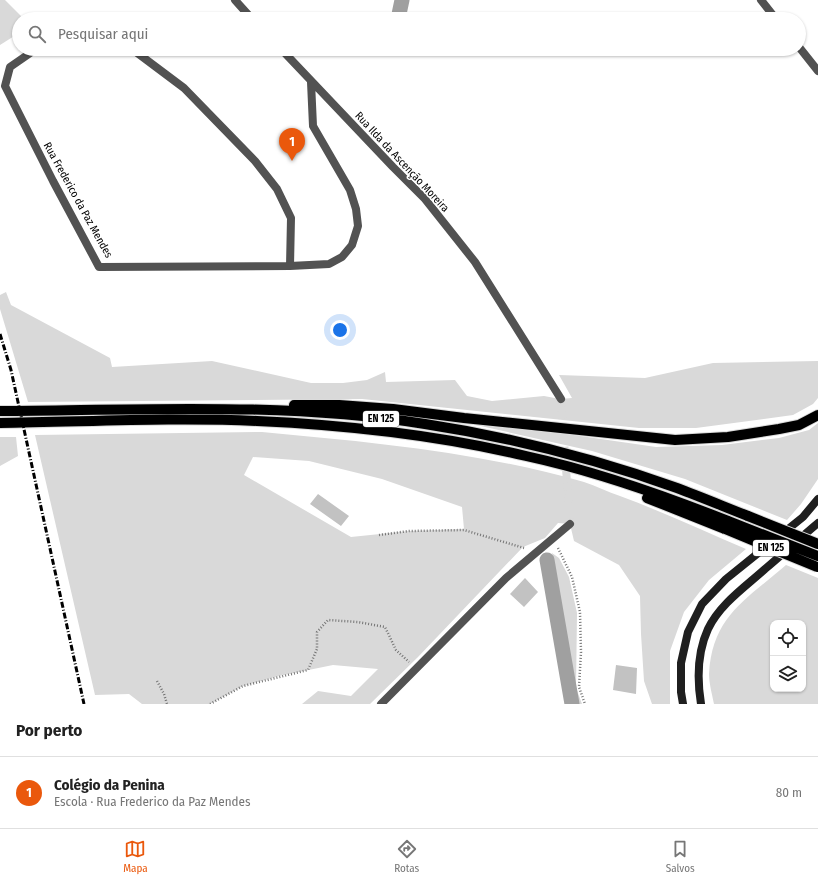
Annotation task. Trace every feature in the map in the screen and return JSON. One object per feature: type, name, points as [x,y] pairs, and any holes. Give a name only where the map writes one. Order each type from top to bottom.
[{"type":"main road","points":[[214,408],[270,405],[339,405],[393,409],[675,440],[728,437],[779,429],[799,425],[818,415]]},
{"type":"main road","name":"EN 125","points":[[0,411],[214,408],[296,411],[361,416],[424,424],[500,438],[619,469],[677,488],[818,544]]},
{"type":"main road","name":"EN 125","points":[[0,423],[148,420],[256,421],[319,425],[417,436],[527,456],[646,490],[818,563]]},
{"type":"main road","points":[[683,704],[681,692],[681,663],[688,632],[702,604],[726,579],[803,517],[818,499]]},
{"type":"main road","points":[[701,704],[698,670],[701,650],[708,629],[715,618],[738,593],[818,523]]},
{"type":"street","points":[[235,0],[246,12]]},
{"type":"street","points":[[761,0],[770,12]]},
{"type":"street","name":"Rua Frederico da Paz Mendes","points":[[26,56],[10,67],[5,86],[52,182],[99,267],[290,266],[329,264],[342,257],[352,245],[358,226],[356,209],[350,190],[314,126],[311,82]]},
{"type":"street","points":[[141,56],[184,88],[255,161],[277,188],[291,218],[290,266]]},
{"type":"street","name":"Rua Ilda da Ascenção Moreira","points":[[287,56],[393,167],[425,198],[475,262],[560,399]]},
{"type":"street","points":[[806,56],[818,71]]},
{"type":"street","points":[[381,704],[496,587],[570,524]]},
{"type":"path","points":[[378,535],[464,530],[523,547],[530,557]]},
{"type":"path","points":[[553,538],[572,577],[580,612],[579,686],[585,704]]},
{"type":"path","points":[[210,704],[243,686],[308,670],[316,649],[317,632],[328,620],[358,622],[385,627],[396,650],[416,669]]},
{"type":"path","points":[[157,681],[164,694],[167,704]]},
{"type":"shaded area","points":[[0,0],[5,0],[17,12],[12,12],[12,37],[0,45]]},
{"type":"shaded area","points":[[6,292],[11,305],[110,358],[112,367],[212,361],[311,383],[343,383],[367,380],[385,372],[386,382],[455,380],[467,396],[492,401],[544,396],[560,399],[572,398],[559,375],[645,378],[713,363],[818,361],[818,398],[813,404],[793,415],[696,428],[639,428],[362,399],[28,402],[0,309],[0,295]]},
{"type":"shaded area","points":[[477,421],[656,447],[722,445],[779,438],[809,430],[818,423],[818,479],[801,504],[787,520],[685,479],[592,451],[476,425]]},
{"type":"shaded area","points":[[262,432],[384,444],[464,456],[505,463],[584,482],[652,508],[746,549],[709,580],[684,612],[670,651],[670,704],[652,704],[644,681],[640,596],[619,565],[574,541],[570,524],[558,523],[545,538],[523,547],[418,657],[370,704],[302,704],[318,691],[351,696],[378,669],[333,665],[279,676],[243,686],[210,704],[142,704],[129,694],[95,695],[35,435]],"holes":[[[253,457],[309,461],[382,479],[462,507],[464,529],[409,531],[351,537],[244,475]]]},
{"type":"shaded area","points":[[0,437],[16,437],[18,456],[0,466]]},
{"type":"shaded area","points":[[552,553],[559,558],[569,577],[577,613],[576,688],[582,704],[577,704]]},
{"type":"shaded area","points":[[786,565],[818,578],[818,704],[714,704],[709,674],[712,654],[717,637],[724,623],[745,599]]},
{"type":"building","points":[[318,494],[349,516],[341,526],[310,504]]},
{"type":"building","points":[[525,578],[538,592],[524,607],[510,594]]},
{"type":"building","points":[[616,665],[637,668],[636,694],[613,690]]},
{"type":"waterway","points":[[399,12],[402,0]]},
{"type":"waterway","points":[[547,560],[572,704]]},
{"type":"tunnel","points":[[561,399],[570,524]]},
{"type":"railway","points":[[0,334],[11,370],[84,704]]},
{"type":"place","name":"Colégio da Penina","points":[[292,161]]}]
